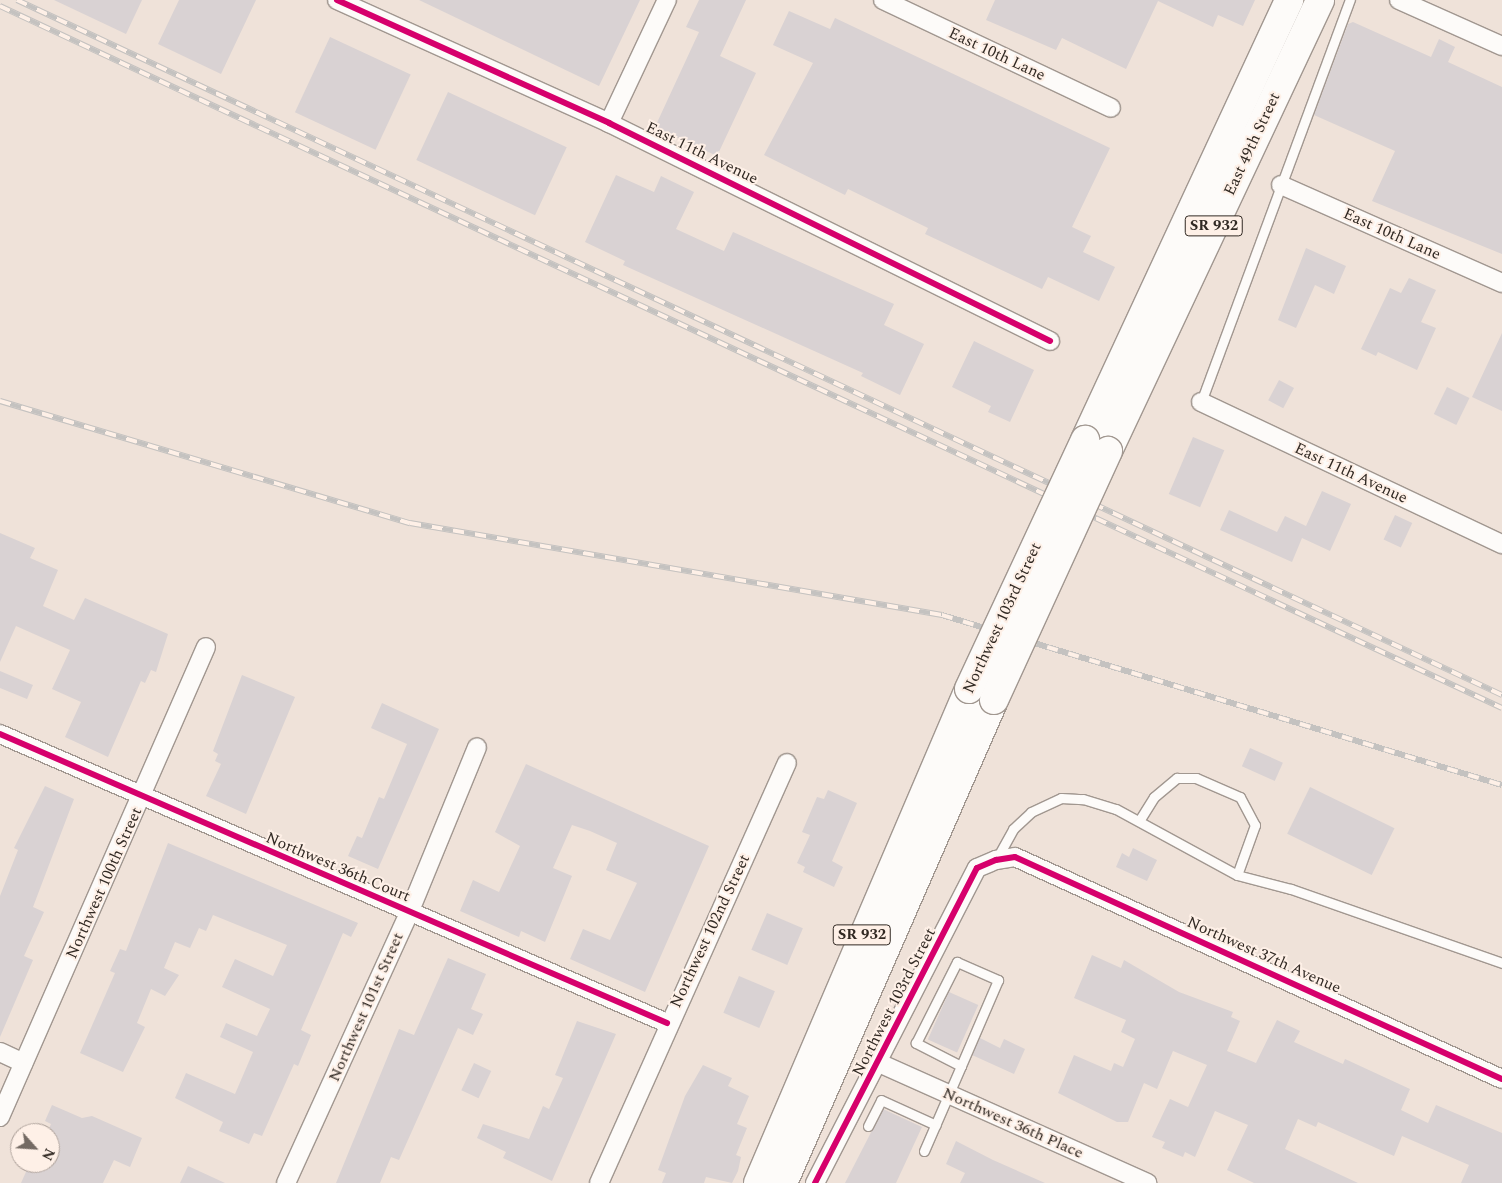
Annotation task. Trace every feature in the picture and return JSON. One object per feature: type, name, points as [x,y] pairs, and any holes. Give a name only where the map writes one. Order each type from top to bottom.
[{"type":"main road","name":"East 49th Street","points":[[1096,446],[1289,0]]},
{"type":"main road","name":"East 49th Street","points":[[1096,446],[1320,0]]},
{"type":"main road","name":"Northwest 103rd Street","points":[[758,1183],[969,689],[1096,446]]},
{"type":"main road","name":"Northwest 103rd Street","points":[[783,1183],[994,700],[1096,446]]},
{"type":"street","name":"East 11th Avenue","points":[[337,0],[609,123],[1050,341]]},
{"type":"street","points":[[609,123],[667,0]]},
{"type":"street","name":"East 10th Lane","points":[[883,0],[1111,108]]},
{"type":"street","points":[[1399,0],[1502,46]]},
{"type":"street","name":"East 10th Lane","points":[[1281,185],[1502,283]]},
{"type":"street","name":"East 11th Avenue","points":[[1200,402],[1502,544]]},
{"type":"street","name":"Northwest 100th Street","points":[[0,1117],[142,798],[206,647]]},
{"type":"street","name":"Northwest 36th Court","points":[[0,734],[142,798],[667,1023]]},
{"type":"street","name":"Northwest 101st Street","points":[[286,1183],[409,913],[477,747]]},
{"type":"street","name":"Northwest 102nd Street","points":[[599,1183],[667,1023],[787,763]]},
{"type":"street","name":"Northwest 103rd Street","points":[[815,1183],[879,1062],[977,868],[996,860],[1015,857]]},
{"type":"street","name":"Northwest 37th Avenue","points":[[1015,857],[1502,1079]]},
{"type":"street","points":[[0,1052],[24,1063]]},
{"type":"street","name":"Northwest 36th Place","points":[[879,1062],[1147,1183]]},
{"type":"lane","points":[[1200,402],[1350,0]]},
{"type":"lane","points":[[1139,821],[1154,797],[1177,778],[1196,778],[1240,797],[1255,825],[1237,875]]},
{"type":"lane","points":[[996,860],[1013,829],[1031,812],[1061,798],[1084,799],[1139,821],[1237,875],[1291,889],[1502,963]]},
{"type":"lane","points":[[924,1150],[998,980],[956,962],[916,1043],[960,1066]]},
{"type":"lane","points":[[868,1126],[880,1100],[936,1125]]},
{"type":"building","points":[[54,0],[142,0],[126,34]]},
{"type":"building","points":[[179,0],[256,0],[221,74],[158,44]]},
{"type":"building","points":[[419,0],[640,0],[599,86]]},
{"type":"building","points":[[699,0],[746,0],[720,56],[756,73],[717,156],[655,127],[699,32],[686,27]]},
{"type":"building","points":[[995,0],[1255,0],[1243,26],[1218,15],[1213,27],[1158,1],[1126,69],[1062,38],[1056,50],[986,20]]},
{"type":"building","points":[[789,11],[830,29],[835,18],[1110,148],[1072,227],[1091,236],[1083,252],[1115,267],[1099,301],[1048,277],[1042,289],[925,234],[928,228],[848,189],[845,195],[764,155],[813,63],[773,45]]},
{"type":"building","points":[[1353,22],[1431,57],[1439,39],[1455,47],[1448,62],[1502,87],[1502,254],[1372,201],[1395,151],[1314,115],[1348,24]]},
{"type":"building","points":[[330,37],[411,75],[376,150],[295,112]]},
{"type":"building","points":[[448,92],[567,147],[535,215],[416,160]]},
{"type":"building","points":[[616,175],[654,192],[661,176],[694,192],[676,229],[724,251],[733,232],[894,304],[884,325],[924,344],[900,395],[861,376],[863,373],[623,265],[625,261],[585,242]]},
{"type":"building","points":[[1306,248],[1346,266],[1334,294],[1315,285],[1296,328],[1278,320]]},
{"type":"building","points":[[1409,278],[1436,290],[1421,322],[1436,328],[1417,370],[1378,352],[1376,356],[1361,349],[1390,288],[1401,293]]},
{"type":"building","points":[[1502,333],[1502,411],[1472,397]]},
{"type":"building","points":[[974,341],[1034,370],[1010,422],[988,412],[991,406],[952,387]]},
{"type":"building","points":[[1279,380],[1294,388],[1283,408],[1268,400]]},
{"type":"building","points":[[1447,387],[1469,398],[1456,425],[1434,414]]},
{"type":"building","points":[[1193,437],[1224,450],[1200,507],[1169,494]]},
{"type":"building","points":[[1322,491],[1351,504],[1330,551],[1302,538],[1292,562],[1220,530],[1229,510],[1277,532],[1285,516],[1306,526]]},
{"type":"building","points":[[1395,515],[1412,523],[1401,548],[1384,539]]},
{"type":"building","points":[[0,533],[35,548],[30,558],[58,570],[43,606],[74,620],[85,598],[168,634],[156,672],[151,670],[145,683],[141,681],[108,757],[65,737],[81,702],[52,689],[70,650],[16,626],[0,662]]},
{"type":"building","points":[[0,671],[33,685],[27,699],[0,688]]},
{"type":"building","points":[[242,675],[295,697],[246,814],[206,796],[221,764],[215,761],[218,754],[213,751]]},
{"type":"building","points":[[382,703],[439,729],[378,869],[348,856],[357,836],[362,838],[379,797],[384,799],[407,744],[371,728]]},
{"type":"building","points":[[1250,748],[1283,763],[1275,781],[1242,766]]},
{"type":"building","points":[[526,764],[709,846],[645,992],[570,959],[583,929],[610,940],[637,883],[606,870],[617,843],[590,831],[572,825],[553,868],[572,876],[545,942],[521,931],[519,937],[460,911],[473,880],[499,892],[520,846],[495,832]]},
{"type":"building","points":[[45,786],[74,799],[33,907],[44,912],[24,956],[33,960],[0,1037],[0,896],[18,850],[14,848]]},
{"type":"building","points":[[1310,787],[1394,828],[1372,875],[1287,834]]},
{"type":"building","points":[[828,790],[857,803],[832,861],[843,867],[834,887],[803,872],[805,867],[797,863],[810,835],[802,832],[817,797],[824,799]]},
{"type":"building","points":[[168,843],[358,923],[351,937],[343,933],[301,1030],[311,1035],[298,1066],[294,1064],[262,1136],[254,1133],[249,1144],[219,1131],[223,1122],[175,1098],[186,1073],[235,1094],[253,1052],[220,1037],[226,1023],[257,1036],[270,1009],[222,987],[235,959],[273,976],[287,945],[213,915],[206,931],[199,928],[190,948],[175,942],[164,968],[179,975],[165,996],[151,989],[137,1023],[145,1027],[123,1072],[80,1053],[115,973],[110,971],[120,949],[126,951]]},
{"type":"building","points":[[1133,848],[1157,860],[1147,881],[1116,867],[1122,853],[1129,857]]},
{"type":"building","points":[[767,913],[803,928],[787,965],[751,950]]},
{"type":"building","points":[[1092,955],[1121,968],[1124,960],[1179,992],[1233,1012],[1231,1017],[1240,1021],[1227,1051],[1256,1063],[1277,1020],[1300,1031],[1294,1042],[1343,1064],[1345,1059],[1410,1089],[1401,1110],[1428,1123],[1436,1105],[1502,1133],[1502,1183],[1461,1183],[1469,1165],[1402,1136],[1394,1156],[1318,1122],[1316,1127],[1298,1119],[1285,1149],[1358,1183],[1254,1183],[1227,1170],[1248,1125],[1215,1111],[1195,1157],[1185,1152],[1183,1157],[1162,1148],[1165,1142],[1152,1137],[1170,1099],[1188,1107],[1207,1065],[1173,1051],[1157,1089],[1144,1083],[1128,1122],[1117,1122],[1058,1093],[1074,1055],[1111,1071],[1114,1063],[1123,1067],[1135,1039],[1121,1032],[1126,1020],[1074,998]]},
{"type":"building","points":[[448,958],[486,974],[471,1009],[483,1014],[473,1035],[458,1028],[399,1160],[391,1157],[380,1183],[336,1183],[399,1029],[414,1035]]},
{"type":"building","points":[[739,976],[775,991],[759,1028],[723,1013]]},
{"type":"building","points":[[949,992],[978,1005],[957,1053],[928,1040]]},
{"type":"building","points":[[577,1021],[616,1034],[552,1181],[503,1158],[506,1152],[477,1138],[483,1124],[529,1139],[543,1106],[549,1109],[563,1078],[555,1075]]},
{"type":"building","points":[[980,1038],[1000,1048],[1004,1039],[1025,1049],[1014,1074],[972,1055]]},
{"type":"building","points":[[474,1063],[491,1071],[479,1098],[461,1090]]},
{"type":"building","points":[[703,1065],[732,1078],[728,1086],[749,1096],[737,1124],[747,1128],[736,1155],[741,1157],[738,1171],[732,1183],[706,1177],[704,1183],[662,1183],[666,1173],[658,1170],[685,1096]]},
{"type":"building","points":[[52,1105],[82,1118],[92,1116],[142,1138],[130,1167],[114,1160],[103,1183],[21,1183],[26,1173],[60,1173],[60,1123],[45,1121]]},
{"type":"building","points":[[883,1109],[922,1127],[896,1183],[845,1183]]},
{"type":"building","points":[[956,1141],[1045,1183],[960,1183],[965,1173],[946,1164]]},
{"type":"building","points":[[188,1166],[225,1183],[180,1183]]},
{"type":"railway","points":[[17,0],[1502,695]]},
{"type":"railway","points":[[0,6],[1502,708]]},
{"type":"railway","points":[[0,401],[410,523],[942,615],[1502,785]]},
{"type":"cycle path","points":[[337,0],[609,123],[1050,341]]},
{"type":"cycle path","points":[[0,734],[667,1023]]},
{"type":"cycle path","points":[[815,1183],[977,868],[996,860],[1015,857],[1502,1079]]}]
